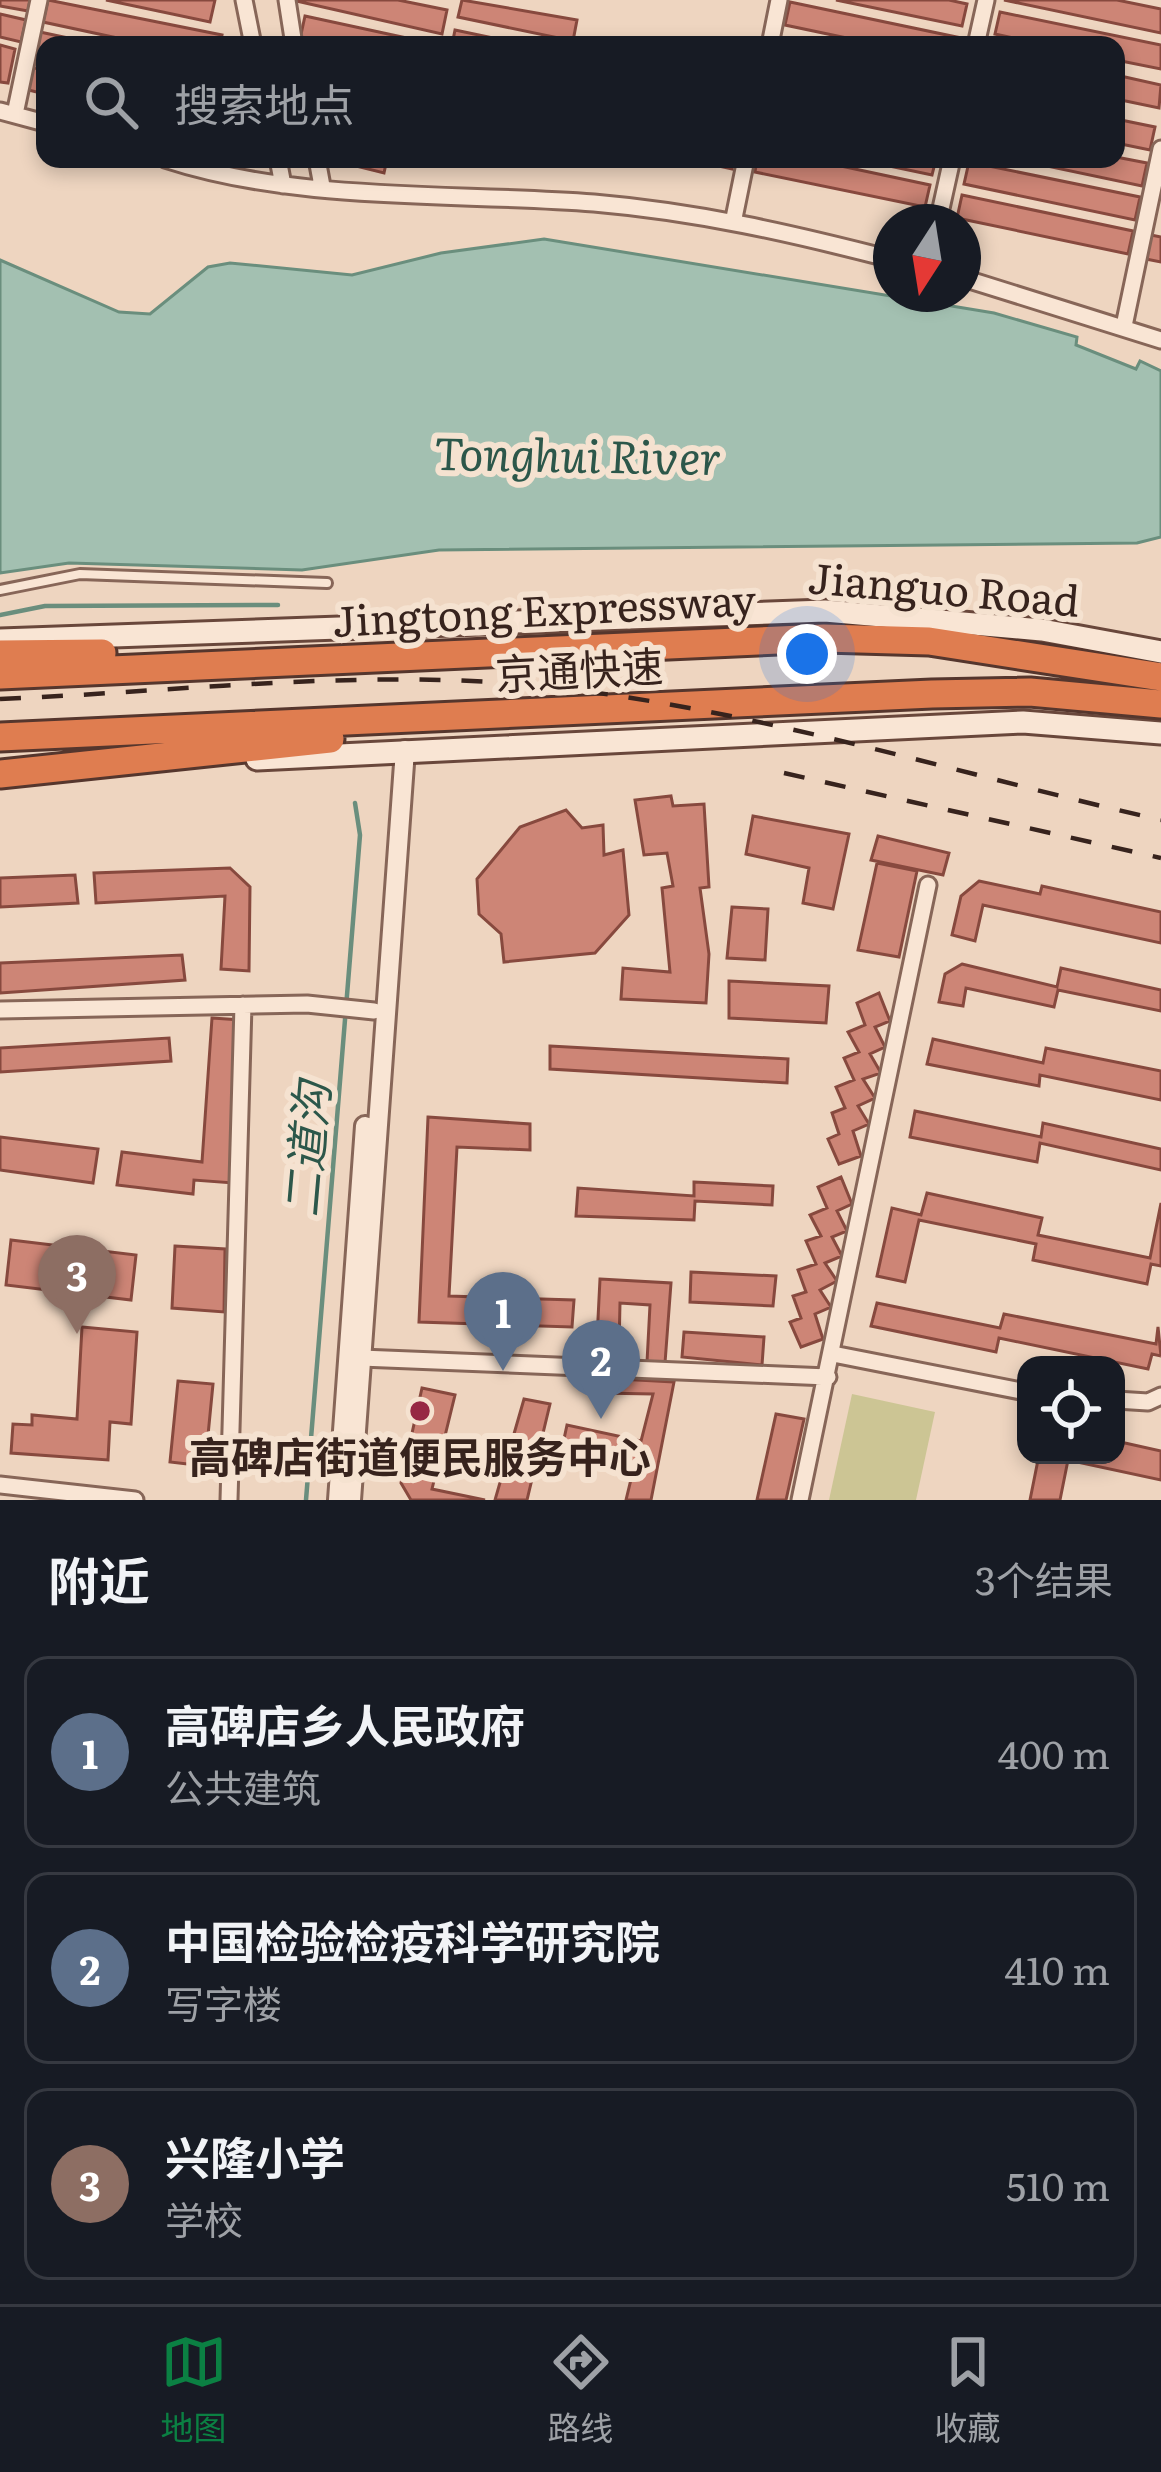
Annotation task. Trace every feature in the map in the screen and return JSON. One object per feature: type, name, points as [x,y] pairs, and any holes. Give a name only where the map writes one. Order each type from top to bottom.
[{"type":"highway","name":"Jingtong Expressway","points":[[0,675],[824,638],[929,641],[1161,677]]},
{"type":"highway","points":[[0,653],[152,653],[286,662]]},
{"type":"highway","name":"京通快速","points":[[0,737],[991,693],[1115,696],[1161,704]]},
{"type":"highway","points":[[0,774],[332,739],[456,716]]},
{"type":"main road","name":"Jianguo Road","points":[[0,640],[83,634],[292,634],[825,611],[970,622],[1161,652]]},
{"type":"main road","points":[[824,638],[970,622]]},
{"type":"main road","points":[[0,774],[399,750],[1023,722],[1161,733]]},
{"type":"street","points":[[8,112],[39,0]]},
{"type":"street","points":[[244,0],[252,36]]},
{"type":"street","points":[[287,0],[293,36]]},
{"type":"street","points":[[772,36],[779,0]]},
{"type":"street","points":[[978,36],[986,0]]},
{"type":"street","points":[[1124,326],[1161,149]]},
{"type":"street","points":[[206,168],[284,185],[734,218],[873,255]]},
{"type":"street","points":[[280,168],[284,185]]},
{"type":"street","points":[[318,168],[322,186]]},
{"type":"street","points":[[734,218],[744,168]]},
{"type":"street","points":[[942,204],[950,168]]},
{"type":"street","points":[[981,283],[1161,340]]},
{"type":"street","points":[[338,1500],[365,1009],[399,750]]},
{"type":"street","points":[[351,1500],[399,750]]},
{"type":"street","points":[[800,1500],[928,885]]},
{"type":"street","points":[[0,1010],[325,1004],[365,1009]]},
{"type":"street","points":[[230,1500],[243,1005]]},
{"type":"street","points":[[833,1354],[1017,1389]]},
{"type":"street","points":[[361,1358],[828,1376]]},
{"type":"street","points":[[1125,1401],[1148,1402],[1161,1396]]},
{"type":"street","points":[[0,1485],[135,1500]]},
{"type":"lane","points":[[0,590],[80,574],[327,583]]},
{"type":"shaded area","points":[[852,1394],[935,1412],[916,1500],[829,1500]]},
{"type":"water","name":"Tonghui River","points":[[544,239],[873,293],[873,312],[994,313],[1077,337],[1076,345],[1136,369],[1140,361],[1161,371],[1161,537],[1137,543],[439,550],[302,570],[69,563],[0,573],[0,260],[119,312],[150,314],[208,267],[230,263],[352,275],[441,253]]},
{"type":"building","points":[[0,0],[30,0],[28,11],[0,6]]},
{"type":"building","points":[[48,0],[222,35],[108,36],[43,22]]},
{"type":"building","points":[[106,0],[215,0],[210,22]]},
{"type":"building","points":[[292,0],[398,0],[447,10],[442,34]]},
{"type":"building","points":[[462,0],[577,20],[574,36],[549,36],[458,17]]},
{"type":"building","points":[[836,0],[949,0],[967,4],[962,26]]},
{"type":"building","points":[[1004,0],[1117,0],[1161,9],[1161,33]]},
{"type":"building","points":[[790,2],[952,36],[837,36],[785,25]]},
{"type":"building","points":[[1000,12],[1117,36],[1004,36],[995,34]]},
{"type":"building","points":[[0,14],[26,20],[21,42],[0,37]]},
{"type":"building","points":[[305,16],[397,36],[301,36]]},
{"type":"building","points":[[1125,38],[1161,45],[1161,69],[1125,62]]},
{"type":"building","points":[[0,45],[15,49],[8,83],[0,82]]},
{"type":"building","points":[[29,67],[36,68],[36,92],[24,89]]},
{"type":"building","points":[[1125,77],[1161,85],[1159,108],[1125,101]]},
{"type":"building","points":[[1125,121],[1155,127],[1150,150],[1125,145]]},
{"type":"building","points":[[1125,159],[1147,163],[1142,186],[1057,168],[1125,168]]},
{"type":"building","points":[[756,168],[850,168],[930,185],[926,204],[755,172]]},
{"type":"building","points":[[899,168],[934,168],[932,175]]},
{"type":"building","points":[[968,168],[998,168],[1140,197],[1135,220],[964,184]]},
{"type":"building","points":[[962,195],[1133,231],[1128,254],[981,223],[981,204],[960,204]]},
{"type":"building","points":[[1151,235],[1161,237],[1161,262],[1146,259]]},
{"type":"building","points":[[671,796],[673,806],[704,804],[709,887],[700,888],[709,954],[706,1003],[621,999],[623,968],[670,972],[662,888],[673,886],[667,853],[644,855],[635,800]]},
{"type":"building","points":[[566,810],[582,828],[603,825],[604,855],[623,850],[629,915],[595,953],[504,962],[501,934],[479,914],[477,879],[520,827]]},
{"type":"building","points":[[753,816],[849,834],[833,909],[803,903],[809,868],[746,854]]},
{"type":"building","points":[[878,836],[949,853],[943,875],[871,860]]},
{"type":"building","points":[[877,863],[917,871],[899,957],[858,950]]},
{"type":"building","points":[[230,868],[250,887],[249,971],[221,969],[225,896],[96,903],[94,873]]},
{"type":"building","points":[[75,875],[78,903],[0,907],[0,878]]},
{"type":"building","points":[[979,881],[1040,894],[1042,886],[1161,912],[1161,943],[983,905],[975,941],[952,935],[961,896]]},
{"type":"building","points":[[732,907],[768,909],[765,960],[727,958]]},
{"type":"building","points":[[182,955],[185,980],[0,993],[0,963]]},
{"type":"building","points":[[962,964],[1057,987],[1061,968],[1161,990],[1161,1011],[1058,990],[1054,1007],[966,988],[963,1006],[939,1002],[945,974]]},
{"type":"building","points":[[729,981],[829,986],[826,1023],[729,1018]]},
{"type":"building","points":[[879,993],[890,1021],[875,1027],[885,1047],[870,1054],[881,1073],[863,1079],[875,1098],[858,1106],[869,1124],[853,1131],[861,1156],[839,1164],[828,1139],[839,1134],[832,1113],[845,1108],[836,1087],[854,1080],[844,1058],[859,1052],[848,1032],[865,1025],[857,1003]]},
{"type":"building","points":[[212,1018],[241,1020],[233,1183],[194,1180],[193,1194],[117,1185],[122,1152],[202,1162]]},
{"type":"building","points":[[169,1038],[171,1061],[0,1072],[0,1048]]},
{"type":"building","points":[[933,1039],[1043,1063],[1046,1048],[1161,1071],[1161,1100],[1040,1075],[1039,1086],[927,1064]]},
{"type":"building","points":[[550,1046],[788,1059],[787,1083],[550,1069]]},
{"type":"building","points":[[915,1111],[1041,1137],[1043,1123],[1161,1149],[1161,1170],[1040,1143],[1037,1162],[910,1137]]},
{"type":"building","points":[[428,1117],[530,1124],[530,1150],[457,1147],[449,1296],[574,1300],[572,1327],[419,1322]]},
{"type":"building","points":[[0,1137],[98,1149],[93,1183],[0,1170]]},
{"type":"building","points":[[841,1177],[852,1204],[837,1211],[847,1231],[832,1237],[842,1256],[825,1263],[837,1281],[820,1290],[831,1307],[815,1314],[823,1339],[801,1347],[790,1322],[801,1318],[793,1296],[806,1292],[798,1270],[816,1264],[806,1241],[821,1236],[810,1215],[827,1208],[818,1187]]},
{"type":"building","points":[[694,1182],[773,1186],[772,1205],[695,1201],[694,1220],[576,1216],[578,1188],[694,1196]]},
{"type":"building","points":[[927,1193],[1042,1218],[1038,1235],[1150,1258],[1161,1203],[1161,1266],[1151,1264],[1147,1284],[1033,1260],[1036,1244],[919,1220],[905,1282],[877,1276],[892,1208],[921,1215]]},
{"type":"building","points":[[11,1240],[136,1255],[131,1300],[6,1285]]},
{"type":"building","points":[[175,1246],[225,1249],[224,1312],[172,1308]]},
{"type":"building","points":[[691,1272],[776,1276],[773,1306],[690,1302]]},
{"type":"building","points":[[600,1279],[671,1283],[665,1363],[647,1362],[650,1305],[620,1303],[619,1348],[629,1349],[628,1362],[596,1359]]},
{"type":"building","points":[[877,1303],[1000,1328],[1004,1314],[1156,1344],[1158,1327],[1161,1356],[1152,1354],[1148,1369],[1125,1364],[1125,1356],[1086,1356],[999,1338],[996,1352],[871,1326]]},
{"type":"building","points":[[82,1327],[137,1332],[131,1424],[110,1422],[108,1460],[11,1453],[13,1424],[32,1425],[32,1415],[77,1419]]},
{"type":"building","points":[[684,1332],[764,1337],[762,1365],[682,1357]]},
{"type":"building","points":[[600,1378],[674,1382],[651,1500],[626,1500],[633,1471],[561,1453],[567,1425],[641,1441],[653,1394],[600,1393]]},
{"type":"building","points":[[178,1381],[213,1384],[205,1466],[170,1462]]},
{"type":"building","points":[[422,1388],[455,1395],[432,1489],[485,1500],[411,1500],[401,1483]]},
{"type":"building","points":[[524,1399],[550,1404],[527,1500],[495,1500]]},
{"type":"building","points":[[776,1414],[804,1419],[786,1500],[757,1500]]},
{"type":"building","points":[[1125,1443],[1161,1451],[1161,1480],[1087,1464],[1125,1464]]},
{"type":"building","points":[[1037,1464],[1067,1464],[1060,1500],[1030,1500]]},
{"type":"waterway","name":"二道沟","points":[[0,615],[45,606],[278,605]]},
{"type":"waterway","name":"二道沟","points":[[306,1500],[360,835],[355,803]]},
{"type":"railway","points":[[0,699],[390,679],[519,684],[600,693],[762,723],[1161,820]]},
{"type":"railway","points":[[784,773],[1161,858]]},
{"type":"place","name":"兴隆小学","points":[[77,1334]]},
{"type":"place","name":"高碑店乡人民政府","points":[[503,1371]]},
{"type":"place","name":"高碑店街道便民服务中心","points":[[420,1411]]},
{"type":"place","name":"中国检验检疫科学研究院","points":[[601,1419]]}]
